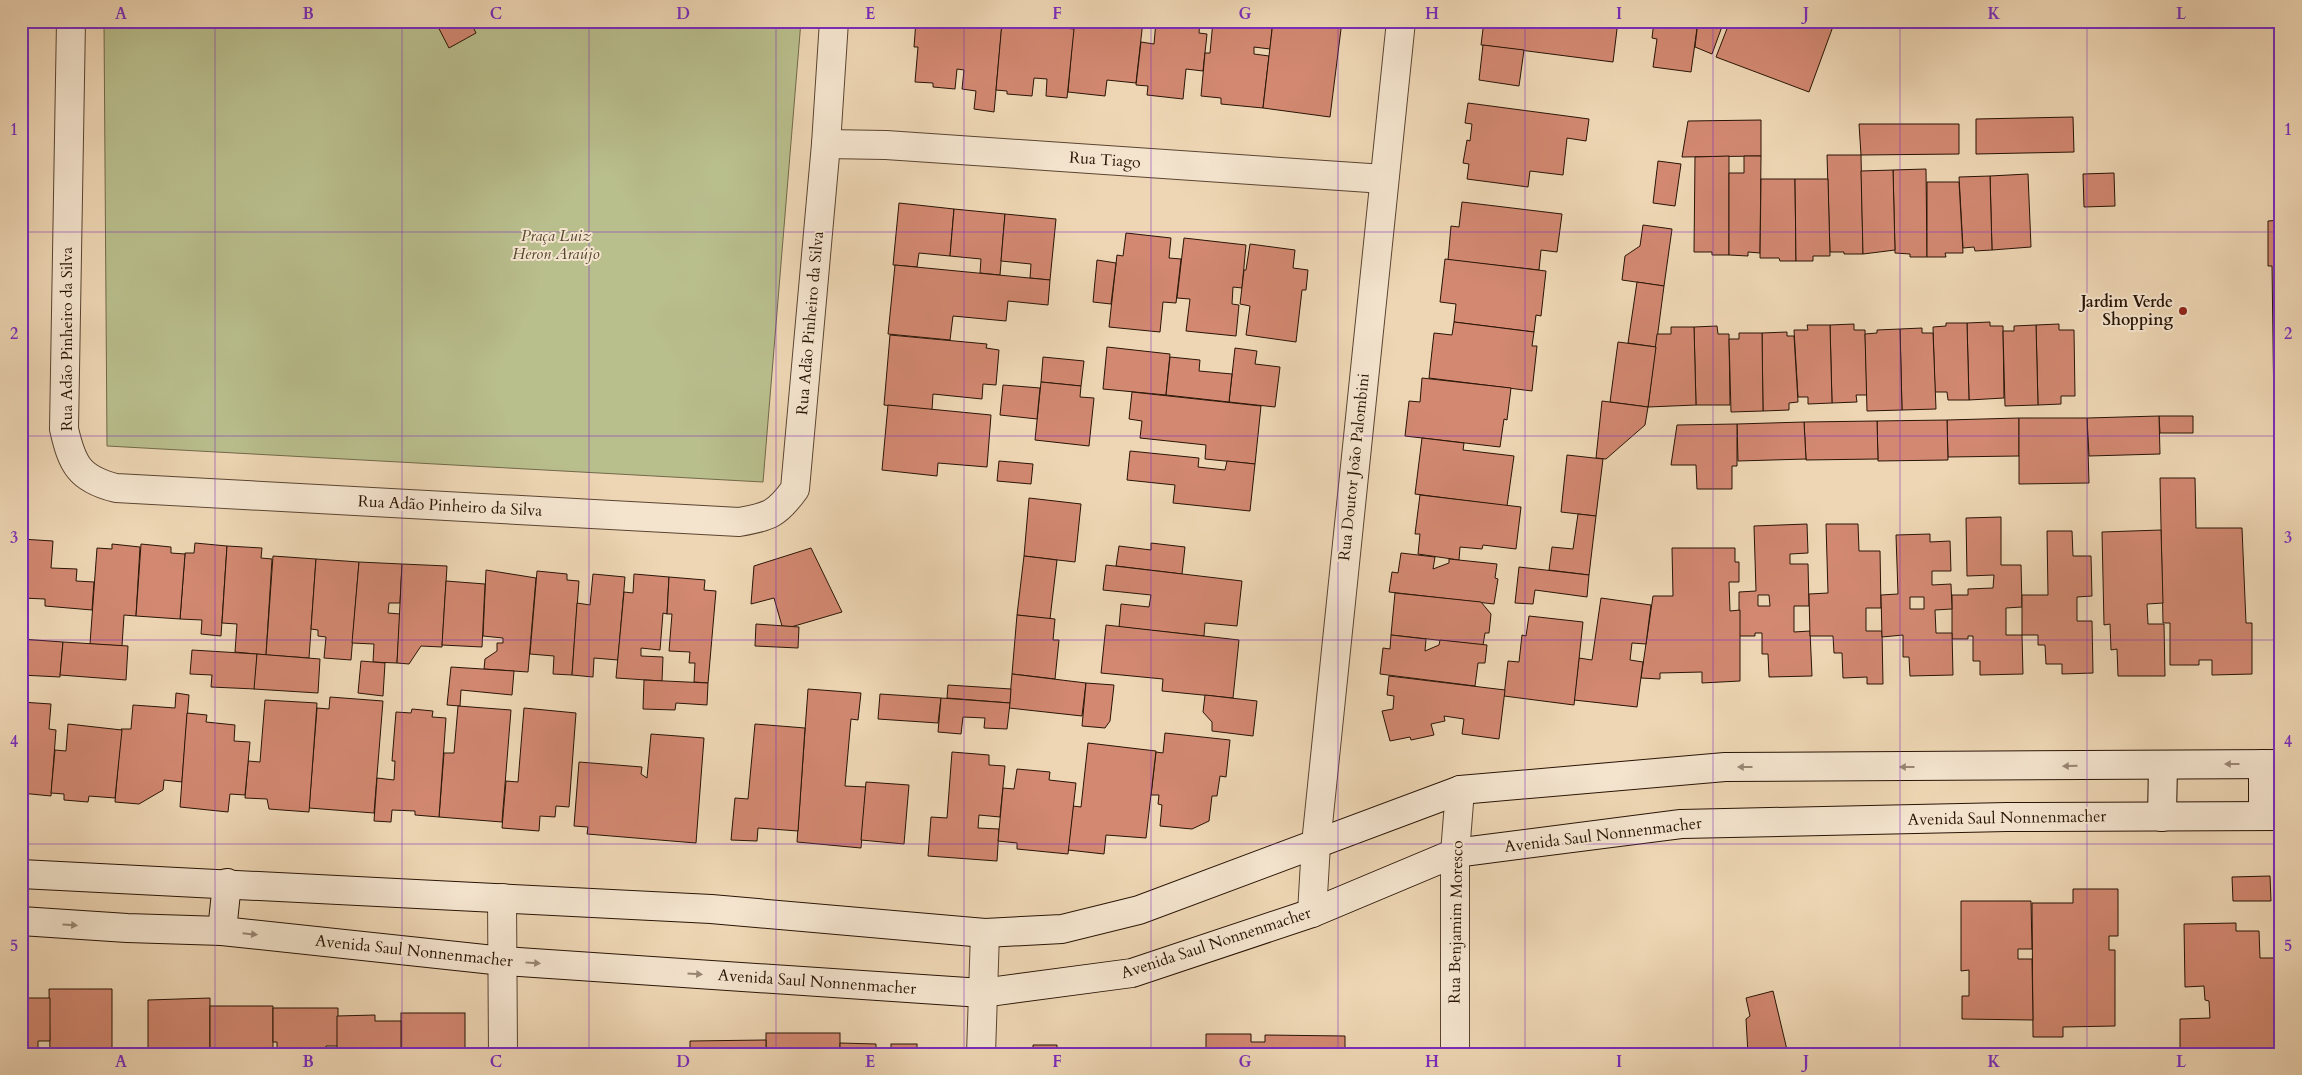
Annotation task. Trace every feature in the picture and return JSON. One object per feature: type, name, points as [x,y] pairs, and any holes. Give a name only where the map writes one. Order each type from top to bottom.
[{"type":"street","name":"Rua Adão Pinheiro da Silva","points":[[72,21],[64,429],[70,454],[81,471],[97,483],[116,488],[739,522],[762,518],[782,507],[795,489],[826,144],[834,21]]},
{"type":"street","name":"Rua Doutor João Palombini","points":[[1312,913],[1316,844],[1401,21]]},
{"type":"street","name":"Rua Tiago","points":[[826,144],[896,146],[1384,179]]},
{"type":"street","points":[[21,874],[711,909],[985,933],[1062,928],[1139,910],[1460,790],[1725,767],[2272,764],[2272,816]]},
{"type":"street","points":[[2162,817],[2163,765]]},
{"type":"street","name":"Rua Benjamim Moresco","points":[[1455,1054],[1455,853],[1460,790]]},
{"type":"street","name":"Avenida Saul Nonnenmacher","points":[[21,921],[127,928],[222,930],[503,961],[982,993],[1132,972],[1312,913],[1455,853],[1681,824],[2007,817],[2272,816]]},
{"type":"street","points":[[222,930],[227,883]]},
{"type":"street","points":[[502,898],[503,1054]]},
{"type":"street","points":[[981,1054],[985,933]]},
{"type":"green space","name":"Praça Luiz Heron Araújo","points":[[104,21],[801,21],[763,482],[107,446]]},
{"type":"building","points":[[435,21],[470,21],[476,33],[449,48]]},
{"type":"building","points":[[916,21],[985,21],[985,24],[1002,25],[994,112],[974,109],[976,91],[962,89],[964,70],[957,69],[955,89],[933,87],[933,83],[915,82],[918,47],[914,47]]},
{"type":"building","points":[[1074,21],[1143,21],[1136,83],[1107,80],[1105,96],[1068,92]]},
{"type":"building","points":[[1156,21],[1200,21],[1199,33],[1207,34],[1203,71],[1186,69],[1183,99],[1147,95],[1148,86],[1136,85],[1141,42],[1154,44]]},
{"type":"building","points":[[1213,21],[1273,21],[1270,49],[1254,47],[1254,54],[1269,56],[1263,108],[1221,104],[1221,98],[1201,96],[1205,53],[1210,53]]},
{"type":"building","points":[[1273,21],[1342,21],[1330,117],[1263,108]]},
{"type":"building","points":[[1484,21],[1618,21],[1613,62],[1481,45]]},
{"type":"building","points":[[1654,21],[1698,21],[1691,72],[1653,67],[1657,39],[1652,38]]},
{"type":"building","points":[[1698,21],[1724,21],[1712,54],[1695,47]]},
{"type":"building","points":[[1730,21],[1835,21],[1809,92],[1716,57]]},
{"type":"building","points":[[1002,22],[1074,29],[1067,98],[1046,96],[1047,79],[1034,78],[1032,96],[1007,94],[1007,91],[996,90]]},
{"type":"building","points":[[1483,45],[1524,50],[1519,86],[1479,80]]},
{"type":"building","points":[[1468,103],[1589,119],[1586,141],[1567,138],[1563,175],[1530,171],[1528,187],[1467,179],[1469,164],[1463,163],[1467,140],[1470,141],[1472,124],[1465,123]]},
{"type":"building","points":[[2073,117],[2074,152],[1976,154],[1976,119]]},
{"type":"building","points":[[1761,120],[1761,156],[1682,157],[1688,121]]},
{"type":"building","points":[[1859,124],[1959,124],[1959,154],[1861,155]]},
{"type":"building","points":[[1827,155],[1861,155],[1863,254],[1830,252]]},
{"type":"building","points":[[1729,156],[1729,255],[1712,255],[1712,252],[1694,252],[1695,157]]},
{"type":"building","points":[[1744,156],[1761,156],[1760,253],[1748,252],[1748,256],[1729,255],[1729,173],[1744,173]]},
{"type":"building","points":[[1658,161],[1681,164],[1675,206],[1653,203]]},
{"type":"building","points":[[1926,169],[1927,257],[1910,257],[1910,254],[1895,253],[1893,170]]},
{"type":"building","points":[[1893,170],[1895,250],[1863,254],[1861,171]]},
{"type":"building","points":[[2114,173],[2115,206],[2084,207],[2083,174]]},
{"type":"building","points":[[2028,174],[2031,247],[1992,250],[1990,176]]},
{"type":"building","points":[[1990,176],[1992,250],[1975,251],[1974,247],[1963,248],[1959,177]]},
{"type":"building","points":[[1761,179],[1795,179],[1796,261],[1780,261],[1779,258],[1760,258]]},
{"type":"building","points":[[1795,179],[1828,179],[1830,256],[1813,256],[1813,261],[1796,261]]},
{"type":"building","points":[[1927,182],[1959,182],[1963,253],[1945,253],[1946,257],[1927,257]]},
{"type":"building","points":[[1462,202],[1562,214],[1557,252],[1541,250],[1539,270],[1448,260],[1451,226],[1459,227]]},
{"type":"building","points":[[899,203],[954,209],[950,256],[919,253],[917,267],[893,265]]},
{"type":"building","points":[[954,209],[1005,214],[1000,275],[980,273],[981,259],[950,256]]},
{"type":"building","points":[[1005,214],[1056,219],[1050,280],[1030,278],[1031,264],[1001,261]]},
{"type":"building","points":[[2281,220],[2281,414],[2274,414],[2272,266],[2268,266],[2268,221]]},
{"type":"building","points":[[1643,225],[1672,229],[1664,286],[1622,280],[1625,256],[1640,246]]},
{"type":"building","points":[[1126,233],[1171,238],[1169,258],[1181,259],[1176,303],[1163,302],[1160,332],[1109,327],[1117,255],[1123,256]]},
{"type":"building","points":[[1184,238],[1246,245],[1242,288],[1233,287],[1232,304],[1239,305],[1236,336],[1186,331],[1190,299],[1177,298]]},
{"type":"building","points":[[1250,244],[1295,250],[1293,268],[1308,270],[1306,290],[1302,290],[1296,342],[1246,335],[1250,306],[1240,304],[1244,270],[1246,270]]},
{"type":"building","points":[[1445,259],[1546,271],[1541,316],[1536,315],[1534,332],[1454,322],[1456,304],[1440,302]]},
{"type":"building","points":[[1097,260],[1116,263],[1111,304],[1093,302]]},
{"type":"building","points":[[895,265],[1050,280],[1048,305],[1008,301],[1006,321],[953,316],[950,340],[888,334]]},
{"type":"building","points":[[1637,282],[1664,286],[1656,347],[1628,343]]},
{"type":"building","points":[[1454,322],[1534,332],[1532,346],[1537,346],[1532,391],[1429,378],[1434,333],[1452,335]]},
{"type":"building","points":[[1990,322],[1990,326],[2003,326],[2004,398],[1969,400],[1967,323]]},
{"type":"building","points":[[1946,323],[1967,323],[1969,400],[1948,400],[1947,392],[1935,392],[1933,327],[1946,326]]},
{"type":"building","points":[[1854,324],[1854,330],[1865,330],[1867,395],[1856,395],[1857,402],[1832,403],[1830,325]]},
{"type":"building","points":[[2059,324],[2059,330],[2074,330],[2075,396],[2061,396],[2061,404],[2038,405],[2036,325]]},
{"type":"building","points":[[1807,325],[1830,325],[1832,403],[1808,404],[1808,397],[1798,397],[1794,330],[1808,330]]},
{"type":"building","points":[[2036,325],[2038,405],[2005,406],[2003,331],[2014,331],[2014,326]]},
{"type":"building","points":[[1717,326],[1718,334],[1729,334],[1730,405],[1696,405],[1694,327]]},
{"type":"building","points":[[1671,327],[1694,327],[1696,405],[1648,407],[1657,334],[1671,334]]},
{"type":"building","points":[[1922,328],[1922,333],[1933,333],[1936,409],[1902,410],[1900,329]]},
{"type":"building","points":[[1900,329],[1902,410],[1867,411],[1865,334],[1877,333],[1877,330]]},
{"type":"building","points":[[1787,332],[1787,336],[1794,336],[1798,402],[1789,403],[1789,410],[1763,411],[1762,333]]},
{"type":"building","points":[[1739,333],[1762,333],[1763,411],[1731,412],[1729,339],[1739,339]]},
{"type":"building","points":[[890,335],[987,344],[986,348],[999,350],[996,385],[983,384],[982,399],[933,394],[932,410],[884,405]]},
{"type":"building","points":[[1618,342],[1656,347],[1648,407],[1610,402]]},
{"type":"building","points":[[1107,347],[1170,354],[1166,395],[1103,389]]},
{"type":"building","points":[[1235,348],[1257,351],[1255,364],[1280,367],[1275,407],[1229,402]]},
{"type":"building","points":[[1043,357],[1084,361],[1081,386],[1041,382]]},
{"type":"building","points":[[1170,357],[1200,360],[1199,371],[1232,374],[1229,402],[1166,395]]},
{"type":"building","points":[[1422,378],[1511,388],[1507,420],[1504,419],[1500,447],[1405,436],[1409,401],[1420,402]]},
{"type":"building","points":[[1041,382],[1081,386],[1080,397],[1094,398],[1089,446],[1035,440]]},
{"type":"building","points":[[1003,385],[1040,388],[1037,419],[1000,415]]},
{"type":"building","points":[[1132,392],[1261,406],[1255,464],[1205,459],[1206,445],[1140,438],[1142,421],[1129,419]]},
{"type":"building","points":[[1602,401],[1648,407],[1645,425],[1606,459],[1596,458]]},
{"type":"building","points":[[888,405],[991,415],[987,467],[938,463],[937,476],[882,470]]},
{"type":"building","points":[[2159,416],[2193,416],[2193,433],[2160,433]]},
{"type":"building","points":[[2159,416],[2160,454],[2089,456],[2087,418]]},
{"type":"building","points":[[2019,418],[2019,456],[1948,457],[1947,420]]},
{"type":"building","points":[[2019,418],[2087,418],[2089,483],[2019,484]]},
{"type":"building","points":[[1947,420],[1948,460],[1878,461],[1877,421]]},
{"type":"building","points":[[1877,421],[1878,459],[1806,460],[1804,422]]},
{"type":"building","points":[[1804,422],[1806,459],[1738,461],[1737,424]]},
{"type":"building","points":[[1737,424],[1737,466],[1732,466],[1732,489],[1697,489],[1696,465],[1671,465],[1677,425]]},
{"type":"building","points":[[1422,438],[1464,443],[1463,450],[1514,456],[1507,506],[1415,494]]},
{"type":"building","points":[[1130,451],[1199,458],[1198,467],[1225,470],[1227,461],[1255,464],[1250,511],[1173,503],[1175,485],[1127,480]]},
{"type":"building","points":[[1567,455],[1603,459],[1596,516],[1561,512]]},
{"type":"building","points":[[999,461],[1033,464],[1031,484],[997,481]]},
{"type":"building","points":[[2160,478],[2195,478],[2196,528],[2242,528],[2246,623],[2252,623],[2252,674],[2212,675],[2212,660],[2199,660],[2199,665],[2170,665],[2170,623],[2163,623]]},
{"type":"building","points":[[1420,495],[1521,507],[1516,549],[1483,545],[1482,549],[1460,547],[1459,560],[1418,554],[1420,534],[1415,534]]},
{"type":"building","points":[[1029,498],[1081,504],[1075,562],[1024,556]]},
{"type":"building","points":[[1578,514],[1596,516],[1589,575],[1549,570],[1552,547],[1573,549]]},
{"type":"building","points":[[2001,517],[2001,565],[2021,565],[2022,607],[2006,608],[2006,635],[2022,635],[2023,674],[1980,675],[1980,661],[1973,661],[1973,636],[1968,636],[1968,639],[1952,639],[1952,595],[1968,595],[1968,589],[1993,588],[1994,575],[1967,576],[1966,518]]},
{"type":"building","points":[[1807,524],[1808,553],[1790,554],[1790,564],[1808,564],[1809,606],[1794,606],[1794,632],[1810,631],[1812,676],[1769,677],[1768,654],[1762,654],[1762,633],[1755,633],[1755,636],[1739,636],[1739,592],[1756,591],[1754,526]],"holes":[[[1758,595],[1769,595],[1770,606],[1758,606]]]},
{"type":"building","points":[[1826,524],[1858,524],[1859,551],[1880,551],[1881,608],[1866,608],[1866,631],[1882,631],[1883,684],[1867,684],[1867,677],[1843,678],[1842,653],[1834,653],[1833,636],[1810,636],[1809,594],[1828,593]]},
{"type":"building","points":[[2161,530],[2163,603],[2147,604],[2148,624],[2164,624],[2165,676],[2118,676],[2117,649],[2111,650],[2110,624],[2104,625],[2102,532]]},
{"type":"building","points":[[2047,531],[2072,531],[2073,556],[2091,556],[2092,596],[2077,597],[2077,621],[2092,621],[2093,673],[2062,674],[2062,664],[2046,664],[2045,645],[2038,645],[2038,635],[2022,635],[2022,595],[2048,595]]},
{"type":"building","points":[[1930,534],[1930,542],[1950,541],[1951,571],[1932,571],[1932,585],[1951,584],[1952,609],[1935,610],[1936,633],[1952,633],[1953,675],[1910,676],[1909,657],[1903,657],[1903,635],[1882,637],[1881,595],[1898,594],[1896,535]],"holes":[[[1910,597],[1924,597],[1924,609],[1910,609]]]},
{"type":"building","points":[[21,539],[53,541],[51,568],[77,569],[76,581],[94,582],[92,610],[45,606],[45,599],[22,598],[21,606]]},
{"type":"building","points":[[195,543],[227,546],[221,636],[201,634],[202,620],[180,619],[185,553],[194,553]]},
{"type":"building","points":[[1151,543],[1185,547],[1182,574],[1116,566],[1119,546],[1151,550]]},
{"type":"building","points":[[112,544],[140,547],[136,616],[124,615],[122,646],[90,644],[97,548],[112,549]]},
{"type":"building","points":[[141,544],[171,547],[171,553],[185,554],[180,619],[136,616]]},
{"type":"building","points":[[227,546],[262,548],[261,558],[272,559],[266,655],[235,652],[237,624],[222,623]]},
{"type":"building","points":[[811,548],[842,612],[791,627],[782,626],[774,598],[751,604],[754,566]]},
{"type":"building","points":[[1672,548],[1735,548],[1735,562],[1739,562],[1739,582],[1729,582],[1730,611],[1740,610],[1740,681],[1702,683],[1702,672],[1660,673],[1660,679],[1641,678],[1653,596],[1673,596]]},
{"type":"building","points":[[1401,553],[1435,557],[1433,569],[1449,563],[1449,559],[1497,564],[1495,578],[1498,579],[1494,604],[1389,592],[1392,572],[1398,573]]},
{"type":"building","points":[[273,556],[316,559],[309,658],[266,655]]},
{"type":"building","points":[[1024,556],[1057,560],[1050,619],[1017,615]]},
{"type":"building","points":[[316,559],[359,562],[351,660],[324,658],[326,637],[318,636],[318,630],[311,629]]},
{"type":"building","points":[[359,562],[402,564],[400,603],[389,603],[388,613],[400,614],[397,663],[373,662],[374,644],[352,643]]},
{"type":"building","points":[[402,564],[447,566],[442,647],[421,646],[409,664],[397,663]]},
{"type":"building","points":[[1106,565],[1242,581],[1237,626],[1205,623],[1204,636],[1119,627],[1121,604],[1149,607],[1151,595],[1103,590]]},
{"type":"building","points":[[1519,567],[1589,575],[1587,597],[1535,590],[1533,604],[1515,603]]},
{"type":"building","points":[[486,570],[536,578],[528,672],[484,669],[485,659],[497,651],[497,643],[503,643],[503,638],[483,636]]},
{"type":"building","points":[[537,571],[567,574],[567,580],[579,581],[572,675],[553,674],[554,656],[530,654]]},
{"type":"building","points":[[593,574],[625,577],[618,660],[594,658],[593,677],[572,675],[577,603],[590,605]]},
{"type":"building","points":[[634,574],[669,577],[667,614],[663,613],[660,650],[641,648],[641,656],[663,657],[662,681],[616,678],[624,592],[633,593]]},
{"type":"building","points":[[669,577],[705,580],[704,590],[716,591],[708,683],[694,682],[695,663],[689,663],[690,652],[669,651],[672,614],[667,614]]},
{"type":"building","points":[[446,581],[485,584],[482,647],[442,645]]},
{"type":"building","points":[[1395,593],[1481,602],[1491,614],[1489,633],[1485,633],[1483,645],[1391,635]]},
{"type":"building","points":[[1601,598],[1651,605],[1646,644],[1632,643],[1630,660],[1643,662],[1637,707],[1574,700],[1579,658],[1592,660]]},
{"type":"building","points":[[1017,615],[1055,619],[1053,640],[1059,640],[1055,679],[1012,674]]},
{"type":"building","points":[[1529,616],[1583,622],[1574,705],[1504,696],[1508,661],[1519,662],[1522,635],[1526,636]]},
{"type":"building","points":[[756,624],[799,627],[798,648],[755,646]]},
{"type":"building","points":[[1106,625],[1239,640],[1233,698],[1162,691],[1163,679],[1101,673]]},
{"type":"building","points":[[1391,635],[1426,639],[1425,651],[1439,645],[1440,640],[1487,645],[1485,663],[1478,663],[1475,686],[1380,674],[1383,648],[1390,649]]},
{"type":"building","points":[[21,639],[63,642],[60,677],[21,675]]},
{"type":"building","points":[[63,642],[128,646],[126,680],[60,675]]},
{"type":"building","points":[[192,650],[257,654],[255,689],[211,687],[212,675],[190,674]]},
{"type":"building","points":[[257,654],[320,659],[318,693],[254,689]]},
{"type":"building","points":[[361,661],[385,663],[383,696],[358,693]]},
{"type":"building","points":[[451,667],[514,671],[512,695],[461,690],[460,706],[447,705]]},
{"type":"building","points":[[1012,674],[1086,683],[1082,716],[1009,708]]},
{"type":"building","points":[[1389,676],[1505,690],[1499,739],[1462,734],[1464,719],[1444,716],[1445,721],[1431,724],[1434,735],[1411,740],[1410,737],[1390,741],[1382,711],[1393,709],[1394,696],[1387,695]]},
{"type":"building","points":[[644,680],[708,683],[707,705],[676,703],[675,710],[643,709]]},
{"type":"building","points":[[1086,683],[1114,685],[1110,721],[1105,728],[1082,726]]},
{"type":"building","points":[[948,685],[1011,689],[1010,703],[947,698]]},
{"type":"building","points":[[808,689],[861,693],[858,720],[851,719],[845,786],[866,787],[861,848],[797,842]]},
{"type":"building","points":[[176,693],[189,695],[182,782],[164,780],[163,790],[139,804],[115,802],[121,729],[131,729],[133,705],[175,708]]},
{"type":"building","points":[[880,694],[941,698],[938,723],[878,719]]},
{"type":"building","points":[[1205,695],[1257,701],[1253,736],[1212,731],[1212,722],[1203,712]]},
{"type":"building","points":[[330,697],[383,701],[374,813],[309,808],[317,708],[329,709]]},
{"type":"building","points":[[941,698],[1010,703],[1007,729],[984,728],[985,718],[963,717],[961,734],[938,732]]},
{"type":"building","points":[[265,700],[317,703],[309,812],[269,809],[267,799],[245,798],[248,761],[260,762]]},
{"type":"building","points":[[21,702],[51,704],[49,729],[56,730],[51,796],[21,793]]},
{"type":"building","points":[[458,706],[511,710],[502,822],[439,817],[444,753],[454,753]]},
{"type":"building","points":[[524,708],[576,713],[569,807],[556,806],[555,817],[540,816],[539,831],[502,828],[506,781],[518,782]]},
{"type":"building","points":[[412,709],[433,711],[432,717],[446,718],[439,817],[415,815],[415,811],[392,810],[391,822],[374,821],[377,778],[394,780],[395,761],[392,761],[396,712],[411,713]]},
{"type":"building","points":[[187,713],[207,715],[206,722],[235,725],[234,741],[250,742],[245,795],[230,794],[228,812],[180,807]]},
{"type":"building","points":[[68,724],[122,730],[115,798],[89,796],[88,802],[64,800],[64,794],[51,793],[55,750],[66,751]]},
{"type":"building","points":[[755,724],[805,728],[798,831],[758,828],[757,841],[731,840],[735,798],[748,799]]},
{"type":"building","points":[[1165,733],[1230,740],[1226,777],[1220,776],[1217,796],[1212,796],[1209,821],[1192,829],[1160,826],[1162,805],[1158,804],[1159,795],[1151,795],[1156,752],[1163,753]]},
{"type":"building","points":[[651,734],[704,738],[696,843],[587,834],[588,827],[574,826],[579,762],[642,767],[641,774],[647,778]]},
{"type":"building","points":[[1088,743],[1156,751],[1146,838],[1106,835],[1104,854],[1068,850],[1073,806],[1081,807]]},
{"type":"building","points":[[952,752],[989,755],[989,765],[1005,766],[1000,817],[979,815],[978,828],[999,829],[997,861],[928,856],[931,817],[947,818]]},
{"type":"building","points":[[1017,769],[1050,772],[1049,780],[1076,783],[1068,854],[1017,849],[1017,843],[998,841],[1003,788],[1014,789]]},
{"type":"building","points":[[866,782],[909,785],[904,844],[861,840]]},
{"type":"building","points":[[2270,876],[2271,901],[2233,901],[2232,877]]},
{"type":"building","points":[[2073,889],[2118,889],[2118,936],[2109,936],[2109,950],[2115,950],[2115,1026],[2063,1027],[2063,1037],[2033,1037],[2032,903],[2073,903]]},
{"type":"building","points":[[1961,901],[2031,901],[2032,949],[2018,949],[2018,959],[2032,959],[2033,1020],[1962,1019],[1962,996],[1969,996],[1969,970],[1961,971]]},
{"type":"building","points":[[2236,923],[2236,931],[2259,931],[2260,958],[2274,958],[2276,1054],[2180,1054],[2180,1019],[2210,1018],[2209,1001],[2205,1000],[2204,986],[2185,987],[2184,924]]},
{"type":"building","points":[[2274,972],[2281,972],[2281,1026],[2275,1026]]},
{"type":"building","points":[[49,989],[112,989],[112,1054],[50,1054]]},
{"type":"building","points":[[1773,991],[1788,1054],[1748,1054],[1746,1019],[1750,1016],[1746,998]]},
{"type":"building","points":[[21,998],[50,998],[50,1041],[38,1041],[38,1054],[21,1054]]},
{"type":"building","points":[[210,998],[210,1054],[148,1054],[148,1000]]},
{"type":"building","points":[[210,1006],[273,1006],[273,1054],[214,1054],[214,1049],[210,1049]]},
{"type":"building","points":[[273,1008],[338,1008],[338,1046],[326,1046],[326,1054],[277,1054],[277,1042],[273,1042]]},
{"type":"building","points":[[401,1013],[465,1013],[465,1054],[401,1054]]},
{"type":"building","points":[[375,1015],[375,1021],[401,1021],[401,1054],[337,1053],[337,1016]]},
{"type":"building","points":[[766,1033],[840,1033],[840,1054],[766,1054]]},
{"type":"building","points":[[1206,1034],[1251,1034],[1251,1042],[1265,1042],[1265,1035],[1345,1036],[1345,1048],[1368,1049],[1368,1054],[1206,1054]]},
{"type":"building","points":[[766,1040],[766,1054],[690,1054],[690,1041]]},
{"type":"building","points":[[840,1043],[876,1044],[876,1054],[840,1054]]},
{"type":"building","points":[[891,1044],[917,1044],[917,1054],[891,1054]]},
{"type":"building","points":[[1033,1045],[1057,1045],[1057,1048],[1083,1048],[1083,1054],[1014,1054],[1014,1050],[1033,1050]]},
{"type":"place","name":"Jardim Verde Shopping","points":[[2183,311]]}]
